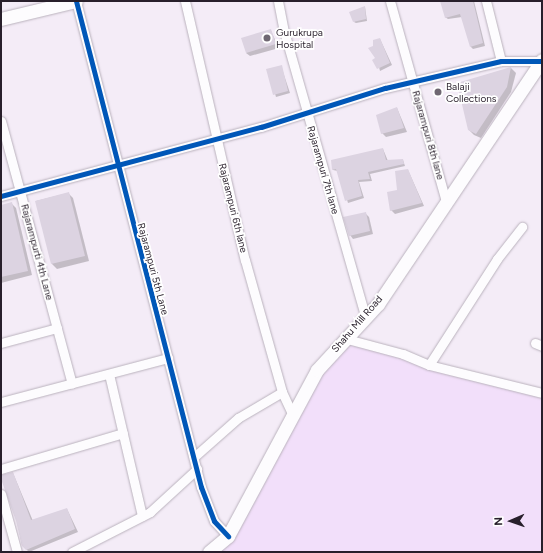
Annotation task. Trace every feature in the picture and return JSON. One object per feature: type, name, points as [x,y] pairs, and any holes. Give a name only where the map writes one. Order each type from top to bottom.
[{"type":"main road","points":[[1,19],[76,1]]},
{"type":"main road","name":"Shahu Mill Road","points":[[209,552],[228,536],[292,413],[317,370],[347,339],[365,315],[378,304],[446,201],[542,61]]},
{"type":"street","name":"Rajarampuri 5th Lane","points":[[76,1],[117,165],[197,469],[214,521],[228,536]]},
{"type":"street","name":"Rajarampuri 6th lane","points":[[185,1],[245,260],[282,392],[292,413]]},
{"type":"street","name":"Rajarampuri 7th lane","points":[[278,1],[306,111],[365,315]]},
{"type":"street","name":"Rajarampuri 8th lane","points":[[390,1],[446,201]]},
{"type":"street","points":[[486,1],[502,61]]},
{"type":"street","points":[[1,196],[261,127],[306,111],[413,81],[502,61],[542,61]]},
{"type":"street","name":"Rajarampurti 4th Lane","points":[[1,121],[72,384]]},
{"type":"street","points":[[429,365],[496,259],[522,227]]},
{"type":"street","points":[[1,343],[57,328]]},
{"type":"street","points":[[347,339],[429,365],[542,393]]},
{"type":"street","points":[[1,402],[168,358]]},
{"type":"street","points":[[109,374],[142,516]]},
{"type":"street","points":[[194,457],[238,418],[282,392]]},
{"type":"street","points":[[1,469],[123,433]]},
{"type":"street","points":[[72,552],[142,516],[197,469]]},
{"type":"street","points":[[1,494],[16,552]]},
{"type":"shaded area","points":[[347,339],[542,393],[542,552],[209,552],[225,538],[301,397]]},
{"type":"building","points":[[440,1],[473,1],[483,43],[470,47],[460,14],[445,18]]},
{"type":"building","points":[[365,6],[366,19],[353,22],[349,12]]},
{"type":"building","points":[[271,29],[276,44],[246,53],[241,38]]},
{"type":"building","points":[[380,38],[390,63],[377,69],[372,60],[375,58],[368,48],[373,46],[373,40]]},
{"type":"building","points":[[282,65],[288,91],[273,95],[266,69]]},
{"type":"building","points":[[511,67],[507,87],[476,134],[468,130],[457,83]]},
{"type":"building","points":[[397,107],[404,128],[381,134],[376,115]]},
{"type":"building","points":[[383,148],[386,160],[403,159],[404,164],[368,172],[370,179],[358,180],[362,196],[345,201],[336,169],[332,170],[331,160]]},
{"type":"building","points":[[408,169],[422,203],[390,211],[387,192],[397,190],[395,171]]},
{"type":"building","points":[[69,192],[85,256],[51,264],[35,201]]},
{"type":"building","points":[[12,202],[28,271],[1,277],[1,205]]},
{"type":"building","points":[[366,212],[370,231],[349,236],[343,217]]},
{"type":"building","points":[[13,472],[31,520],[67,508],[75,529],[26,550],[22,546],[16,521],[1,479],[1,475]]},
{"type":"cycle path","points":[[76,1],[201,487],[214,521],[228,536]]},
{"type":"cycle path","points":[[1,196],[261,127],[385,88],[501,61],[542,61]]},
{"type":"place","name":"Gurukrupa Hospital","points":[[267,38]]},
{"type":"place","name":"Balaji Collections","points":[[438,92]]}]
